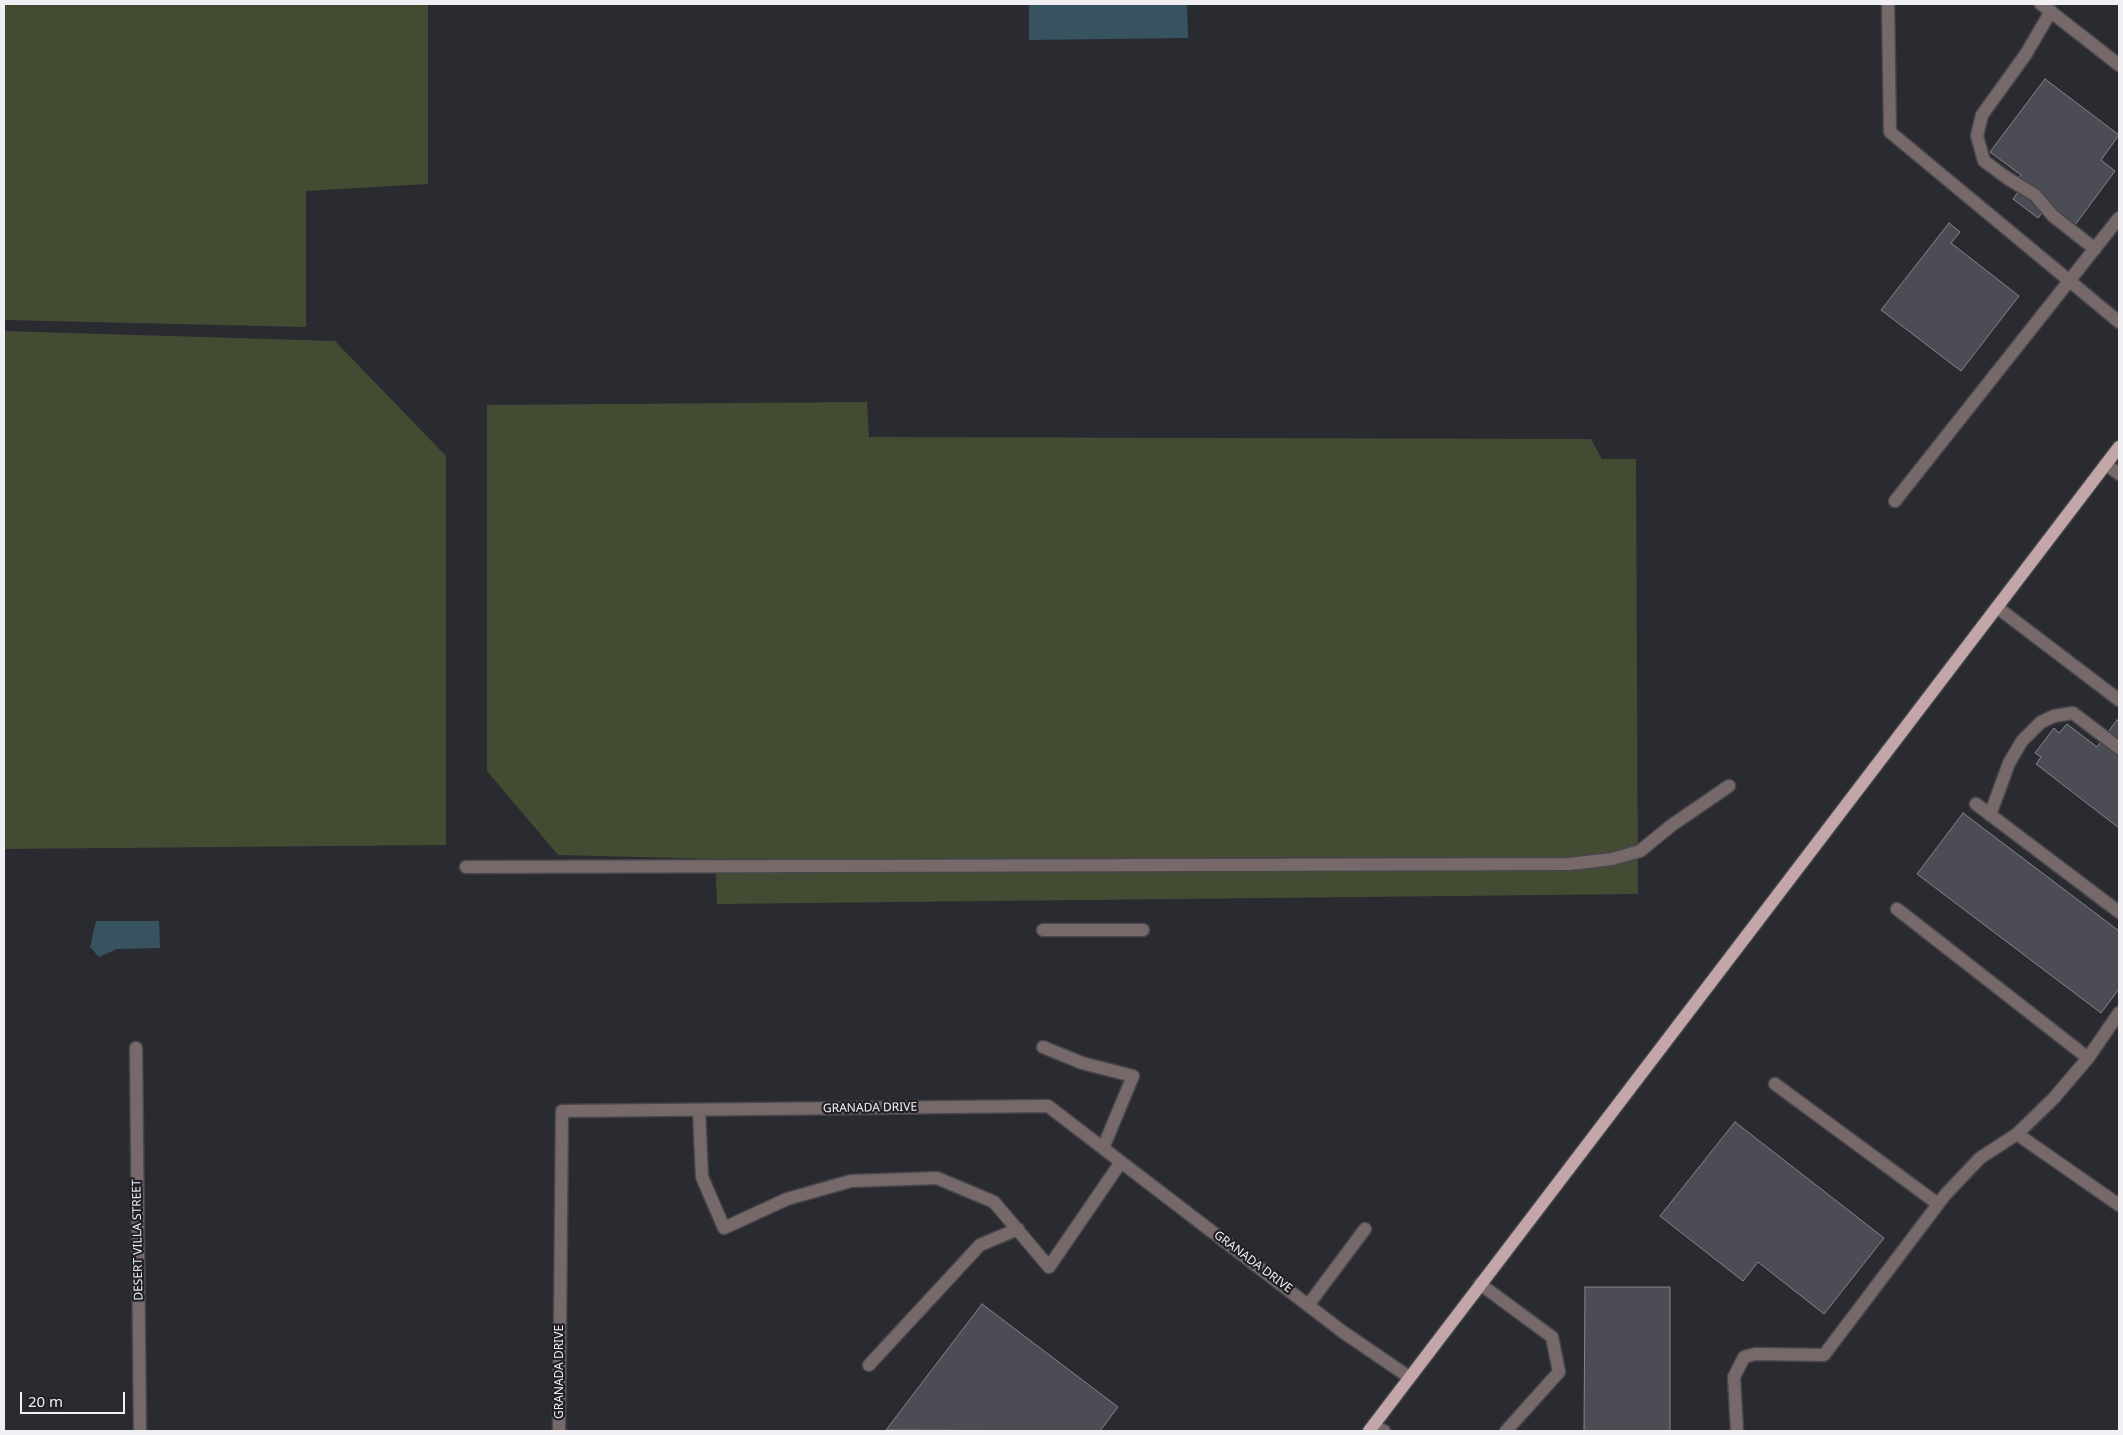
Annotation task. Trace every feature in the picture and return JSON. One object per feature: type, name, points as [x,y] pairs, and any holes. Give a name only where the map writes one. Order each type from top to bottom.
[{"type":"main road","points":[[1375,1429],[1409,1377],[2119,448]]},
{"type":"street","points":[[1888,4],[1890,132],[2119,322]]},
{"type":"street","points":[[2095,249],[2053,216],[2036,195],[2007,178],[1984,161],[1977,136],[1982,115],[2026,54],[2046,8],[2119,65]]},
{"type":"street","points":[[1895,501],[2119,218]]},
{"type":"street","points":[[2107,465],[2119,474]]},
{"type":"street","points":[[1998,608],[2119,700]]},
{"type":"street","points":[[1990,815],[2009,762],[2022,741],[2041,722],[2054,716],[2073,713],[2119,748]]},
{"type":"street","points":[[466,867],[1569,864],[1612,859],[1640,851],[1672,825],[1729,786]]},
{"type":"street","points":[[1976,804],[2119,912]]},
{"type":"street","points":[[1897,909],[2088,1058]]},
{"type":"street","points":[[1043,930],[1143,930]]},
{"type":"street","points":[[1736,1431],[1734,1377],[1744,1357],[1755,1354],[1824,1355],[1938,1204],[1980,1158],[2017,1134],[2054,1098],[2088,1058],[2119,1013]]},
{"type":"street","points":[[1043,1047],[1082,1063],[1133,1076],[1103,1148]]},
{"type":"street","name":"DESERT VILLA STREET","points":[[136,1048],[140,1431]]},
{"type":"street","points":[[1775,1084],[1938,1204]]},
{"type":"street","name":"GRANADA DRIVE","points":[[559,1431],[562,1111],[1048,1106],[1309,1304],[1343,1332],[1409,1377]]},
{"type":"street","points":[[699,1110],[702,1177],[724,1228],[787,1199],[851,1181],[936,1178],[994,1202],[1049,1267],[1121,1162]]},
{"type":"street","points":[[2017,1134],[2119,1205]]},
{"type":"street","points":[[869,1365],[980,1244],[1018,1230]]},
{"type":"street","points":[[1309,1304],[1365,1230]]},
{"type":"street","points":[[1480,1284],[1552,1337],[1559,1372],[1506,1431]]},
{"type":"green space","points":[[4,4],[428,4],[428,184],[306,191],[306,327],[4,320]]},
{"type":"green space","points":[[4,331],[335,341],[446,456],[446,845],[4,849]]},
{"type":"green space","points":[[867,402],[869,437],[1591,439],[1602,459],[1636,459],[1638,894],[717,904],[715,859],[558,855],[487,771],[487,405]]},
{"type":"water","points":[[1029,4],[1187,4],[1188,38],[1029,40]]},
{"type":"water","points":[[96,921],[159,921],[160,948],[117,949],[99,957],[90,947]]},
{"type":"building","points":[[2045,79],[2119,135],[2101,160],[2115,171],[2075,225],[2048,205],[2038,218],[2013,199],[2023,185],[2017,181],[2021,175],[1990,152]]},
{"type":"building","points":[[1949,223],[1960,232],[1951,243],[2019,296],[1961,371],[1881,310]]},
{"type":"building","points":[[2117,720],[2119,721],[2119,828],[2036,764],[2041,757],[2035,753],[2054,728],[2059,733],[2067,724],[2097,747]]},
{"type":"building","points":[[1963,813],[2119,931],[2119,989],[2101,1013],[1917,874]]},
{"type":"building","points":[[1735,1122],[1884,1238],[1824,1314],[1758,1262],[1743,1281],[1660,1216]]},
{"type":"building","points":[[1585,1287],[1670,1287],[1670,1431],[1584,1431]]},
{"type":"building","points":[[982,1304],[1118,1407],[1100,1431],[886,1430]]}]
